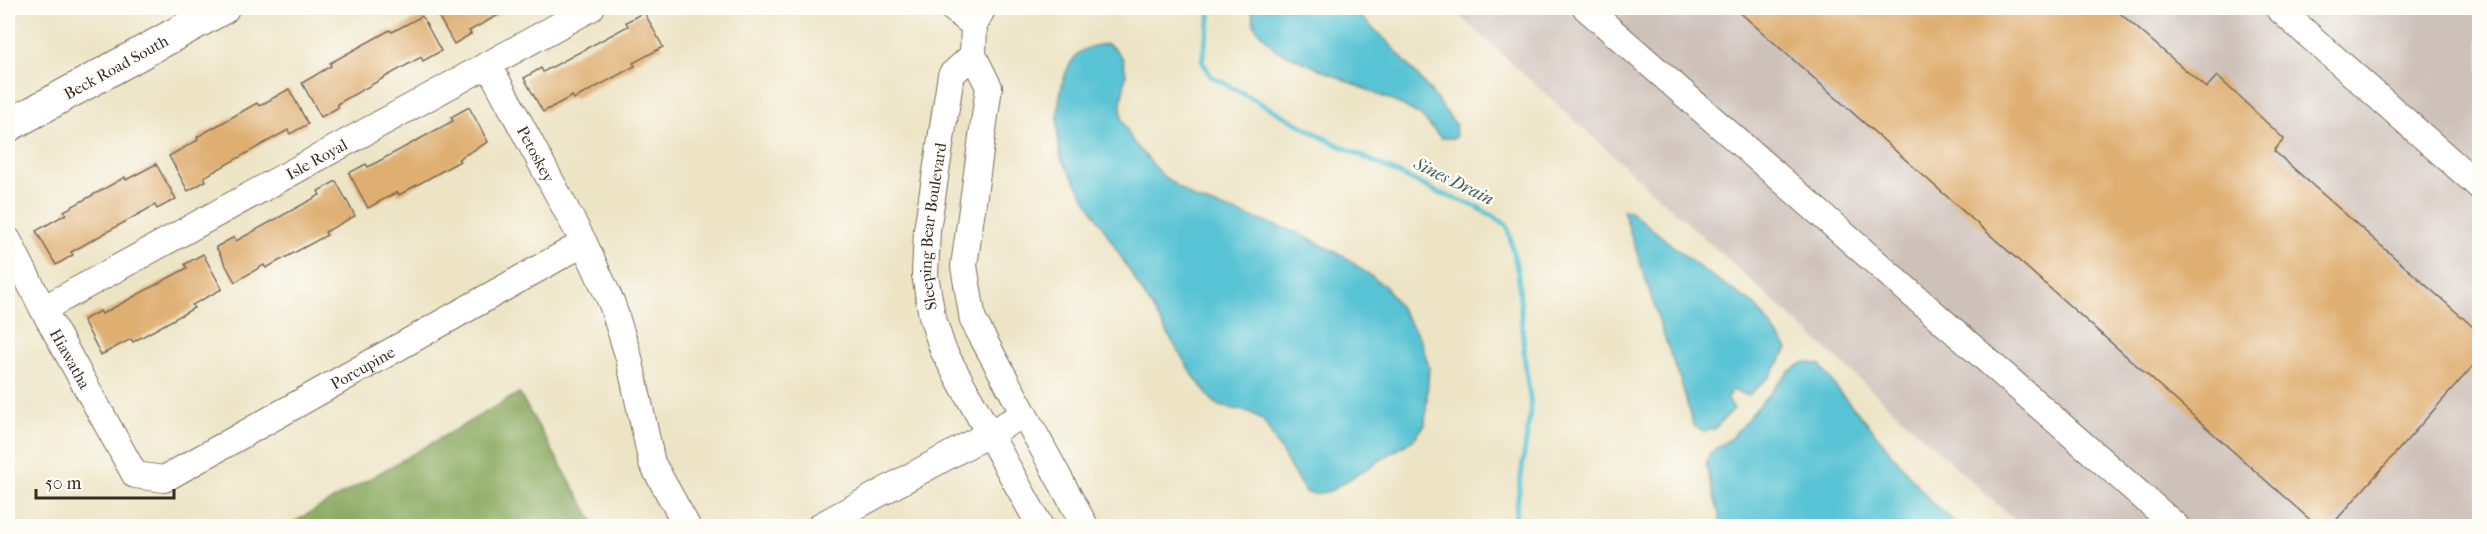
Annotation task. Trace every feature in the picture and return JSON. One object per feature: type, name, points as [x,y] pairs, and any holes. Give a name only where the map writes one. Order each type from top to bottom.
[{"type":"main road","name":"Beck Road South","points":[[8,126],[223,8]]},
{"type":"street","name":"Isle Royal","points":[[43,309],[591,8]]},
{"type":"street","name":"Sleeping Bear Boulevard","points":[[952,8],[979,16],[973,55],[989,87],[964,266],[973,320],[1085,526]]},
{"type":"street","points":[[1586,8],[2176,526]]},
{"type":"street","points":[[2278,8],[2480,187]]},
{"type":"street","name":"Sleeping Bear Boulevard","points":[[973,55],[951,75],[927,230],[925,275],[932,316],[943,350],[1040,526]]},
{"type":"street","name":"Petoskey","points":[[488,64],[584,243],[612,304],[629,358],[652,463],[687,526]]},
{"type":"street","name":"Hiawatha","points":[[8,240],[43,309],[135,475]]},
{"type":"street","name":"Porcupine","points":[[135,475],[164,479],[584,243]]},
{"type":"street","points":[[820,526],[1023,415]]},
{"type":"shaded area","points":[[1451,8],[2479,8],[2479,526],[2021,526]]},
{"type":"green space","points":[[519,393],[596,526],[287,526]]},
{"type":"water","points":[[1251,8],[1351,8],[1388,42],[1427,87],[1455,124],[1456,138],[1441,138],[1421,116],[1404,106],[1276,50],[1255,27]]},
{"type":"water","points":[[1107,44],[1115,49],[1123,59],[1126,74],[1121,105],[1122,120],[1133,142],[1163,176],[1195,199],[1298,233],[1343,256],[1386,287],[1420,338],[1429,367],[1425,425],[1413,440],[1330,491],[1307,493],[1263,420],[1250,412],[1219,406],[1209,397],[1191,372],[1061,158],[1058,119],[1065,76],[1070,64],[1080,52]]},
{"type":"water","points":[[1623,210],[1630,211],[1700,268],[1755,305],[1788,349],[1769,377],[1748,396],[1732,390],[1728,399],[1734,409],[1715,428],[1705,432],[1693,425],[1682,385]]},
{"type":"water","points":[[1805,362],[1820,365],[1840,393],[1931,502],[1960,526],[1722,526],[1706,466],[1709,454],[1732,437],[1789,371]]},
{"type":"building","points":[[438,8],[511,8],[469,31],[471,34],[454,44],[435,10]]},
{"type":"building","points":[[1735,8],[2114,8],[2206,88],[2217,76],[2284,139],[2274,151],[2480,333],[2480,358],[2331,526],[2317,526]]},
{"type":"building","points":[[644,12],[663,47],[633,63],[635,66],[574,99],[572,96],[543,112],[524,78],[541,68],[543,72],[628,26],[626,22]]},
{"type":"building","points":[[422,16],[441,51],[423,61],[421,57],[337,104],[339,107],[321,117],[302,83],[331,66],[330,63],[390,30],[392,32]]},
{"type":"building","points":[[289,89],[308,124],[290,134],[288,130],[204,177],[206,181],[188,191],[169,156],[198,140],[197,137],[257,103],[259,106]]},
{"type":"building","points":[[469,107],[488,142],[458,159],[460,161],[399,195],[397,192],[368,208],[349,173],[366,164],[368,167],[453,121],[451,117]]},
{"type":"building","points":[[156,164],[176,199],[157,209],[155,205],[71,252],[73,255],[56,265],[36,231],[66,214],[64,211],[125,177],[126,180]]},
{"type":"building","points":[[336,181],[355,216],[325,232],[327,235],[266,268],[264,265],[235,282],[216,247],[234,237],[236,241],[320,195],[318,191]]},
{"type":"building","points":[[203,254],[222,289],[192,305],[194,308],[133,342],[131,339],[101,355],[83,320],[100,311],[102,314],[187,268],[185,264]]},
{"type":"waterway","name":"Sines Drain","points":[[1209,8],[1210,17],[1202,61],[1211,76],[1326,139],[1437,192],[1477,207],[1507,225],[1518,273],[1531,406],[1514,526]]}]
